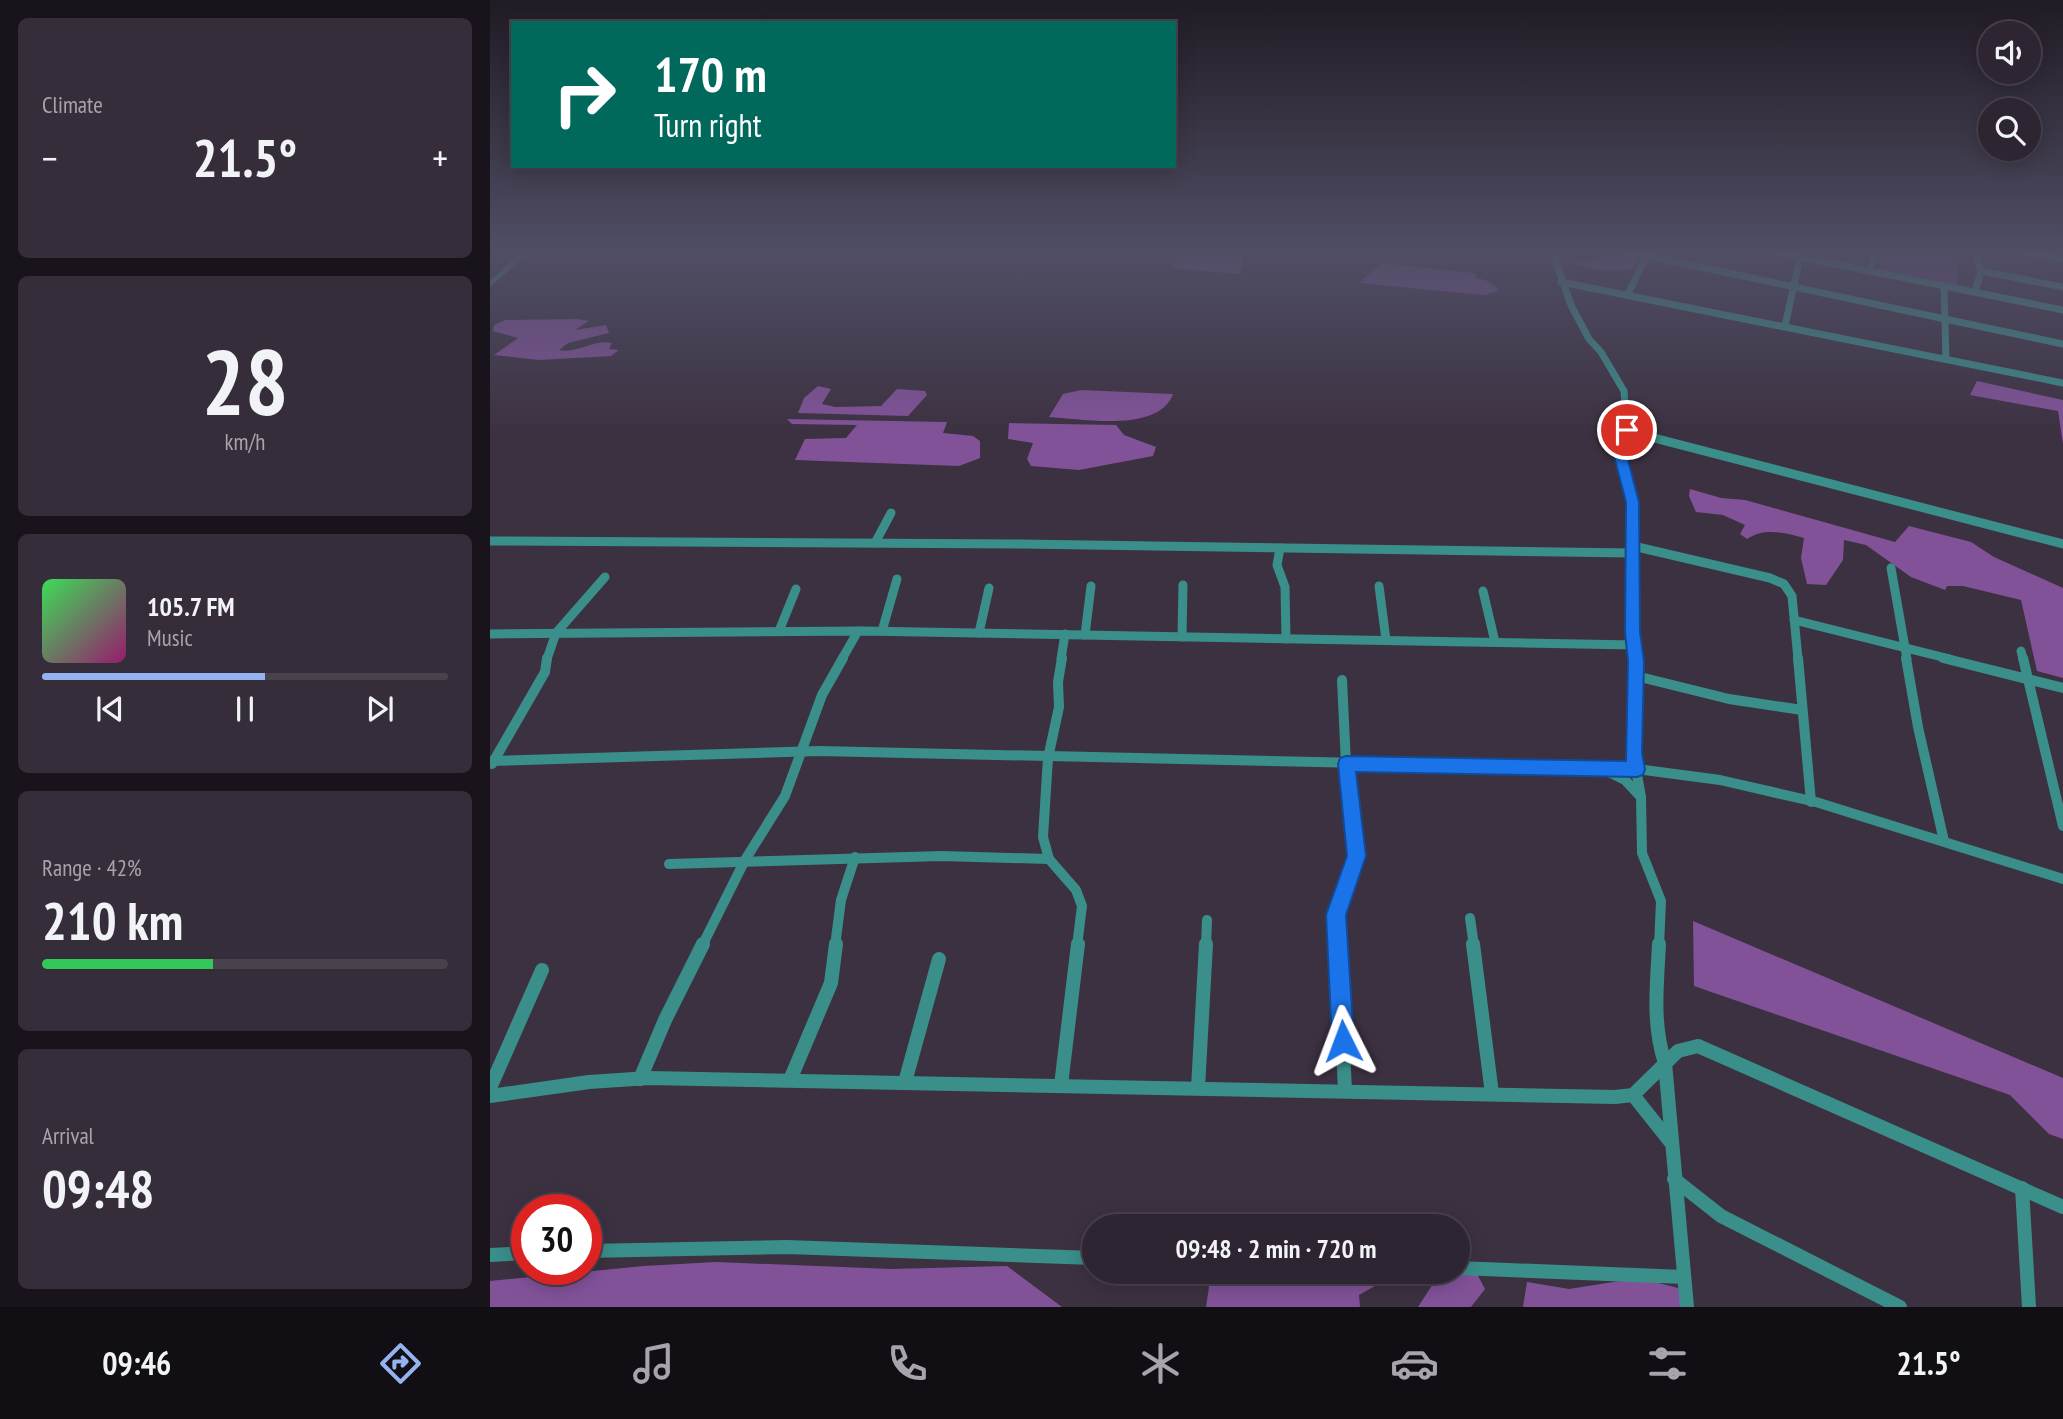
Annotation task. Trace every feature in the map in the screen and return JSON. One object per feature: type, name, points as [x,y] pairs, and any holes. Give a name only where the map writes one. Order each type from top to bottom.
[{"type":"street","points":[[1576,312],[1589,339],[1601,352],[1624,391],[1627,430],[1621,460],[1632,502],[1636,676],[1633,753],[1641,797],[1642,853],[1661,901],[1656,1015],[1658,1042],[1664,1063],[1687,1307]]},
{"type":"street","points":[[1716,312],[2063,383]]},
{"type":"street","points":[[1785,326],[1788,312]]},
{"type":"street","points":[[1913,312],[2063,344]]},
{"type":"street","points":[[1945,312],[1946,359]]},
{"type":"street","points":[[1627,430],[2063,544]]},
{"type":"street","points":[[876,543],[891,513]]},
{"type":"street","points":[[490,541],[1633,549],[1784,584],[1792,596],[1811,802]]},
{"type":"street","points":[[1280,548],[1277,565],[1284,587],[1286,639]]},
{"type":"street","points":[[1891,568],[1917,727],[1944,841]]},
{"type":"street","points":[[491,763],[545,673],[548,652],[556,633],[605,577]]},
{"type":"street","points":[[882,631],[897,579]]},
{"type":"street","points":[[1182,637],[1183,585]]},
{"type":"street","points":[[1085,635],[1091,586]]},
{"type":"street","points":[[1379,586],[1387,640]]},
{"type":"street","points":[[979,633],[989,588]]},
{"type":"street","points":[[779,631],[796,589]]},
{"type":"street","points":[[1483,591],[1495,642]]},
{"type":"street","points":[[1794,620],[2063,688]]},
{"type":"street","points":[[640,1079],[664,1020],[745,860],[785,796],[822,695],[858,631]]},
{"type":"street","points":[[490,634],[882,631],[1634,645]]},
{"type":"street","points":[[1061,1085],[1082,906],[1076,890],[1049,859],[1043,837],[1048,758],[1059,707],[1058,682],[1065,634]]},
{"type":"street","points":[[2021,652],[2063,826]]},
{"type":"street","points":[[1636,676],[1729,699],[1802,710]]},
{"type":"street","points":[[1342,680],[1346,764],[1356,856],[1336,915],[1345,1091]]},
{"type":"street","points":[[491,763],[800,752],[1637,769],[1730,781],[1944,841],[2063,879]]},
{"type":"street","points":[[1601,768],[1625,780],[1641,797]]},
{"type":"street","points":[[669,864],[855,857],[1049,859]]},
{"type":"street","points":[[790,1080],[831,983],[841,900],[855,857]]},
{"type":"street","points":[[1470,918],[1492,1094]]},
{"type":"street","points":[[1198,1088],[1207,920]]},
{"type":"street","points":[[905,1082],[939,959]]},
{"type":"street","points":[[490,1088],[542,970]]},
{"type":"street","points":[[490,1096],[589,1082],[640,1079],[1615,1097],[1633,1095],[1678,1051],[1698,1046],[2063,1207]]},
{"type":"street","points":[[1633,1095],[1672,1145]]},
{"type":"street","points":[[1674,1179],[1721,1216],[1900,1307]]},
{"type":"street","points":[[2022,1188],[2029,1307]]},
{"type":"street","points":[[602,1251],[787,1247],[1082,1258]]},
{"type":"street","points":[[490,1255],[511,1254]]},
{"type":"street","points":[[1470,1268],[1684,1277]]},
{"type":"shaded area","points":[[505,320],[589,321],[575,330],[606,325],[609,333],[568,343],[559,350],[573,350],[605,342],[612,343],[609,349],[619,350],[611,356],[539,360],[494,355],[518,338],[493,331],[494,325]]},
{"type":"shaded area","points":[[1977,381],[2063,400],[2063,444],[2058,411],[1970,395]]},
{"type":"shaded area","points":[[818,386],[831,389],[822,404],[835,407],[881,406],[897,389],[925,391],[927,395],[908,416],[798,413],[804,398]]},
{"type":"shaded area","points":[[1081,390],[1173,394],[1165,406],[1153,414],[1137,419],[1099,421],[1049,417],[1063,394]]},
{"type":"shaded area","points":[[787,419],[947,422],[943,433],[973,436],[980,441],[980,458],[959,466],[795,460],[805,439],[846,438],[857,425],[792,424]]},
{"type":"shaded area","points":[[1009,423],[1116,425],[1124,435],[1156,447],[1153,456],[1079,470],[1031,466],[1027,459],[1033,443],[1008,439]]},
{"type":"shaded area","points":[[1690,489],[1721,498],[1745,500],[1895,542],[1909,526],[1971,542],[1994,557],[2063,588],[2063,678],[2037,671],[2021,600],[1963,586],[1947,586],[1945,590],[1911,577],[1866,545],[1844,540],[1843,560],[1826,585],[1807,584],[1801,558],[1804,538],[1768,532],[1747,539],[1740,534],[1745,525],[1723,515],[1696,512],[1689,496]]},
{"type":"shaded area","points":[[1693,921],[2063,1078],[2063,1139],[2049,1134],[2010,1095],[1694,986]]},
{"type":"shaded area","points":[[716,1262],[891,1269],[1007,1266],[1062,1307],[490,1307],[490,1281],[511,1279],[511,1285],[602,1285],[602,1270]]},
{"type":"shaded area","points":[[1470,1274],[1477,1274],[1485,1289],[1471,1307],[1418,1307],[1433,1284],[1470,1284]]},
{"type":"shaded area","points":[[1639,1278],[1678,1288],[1685,1307],[1523,1307],[1527,1282],[1569,1289]]},
{"type":"shaded area","points":[[1209,1284],[1378,1284],[1359,1295],[1360,1307],[1206,1307]]},
{"type":"route","points":[[1343,1041],[1336,915],[1356,856],[1346,764],[1637,769],[1633,753],[1636,661],[1633,632],[1632,502],[1621,460],[1627,430]]}]
